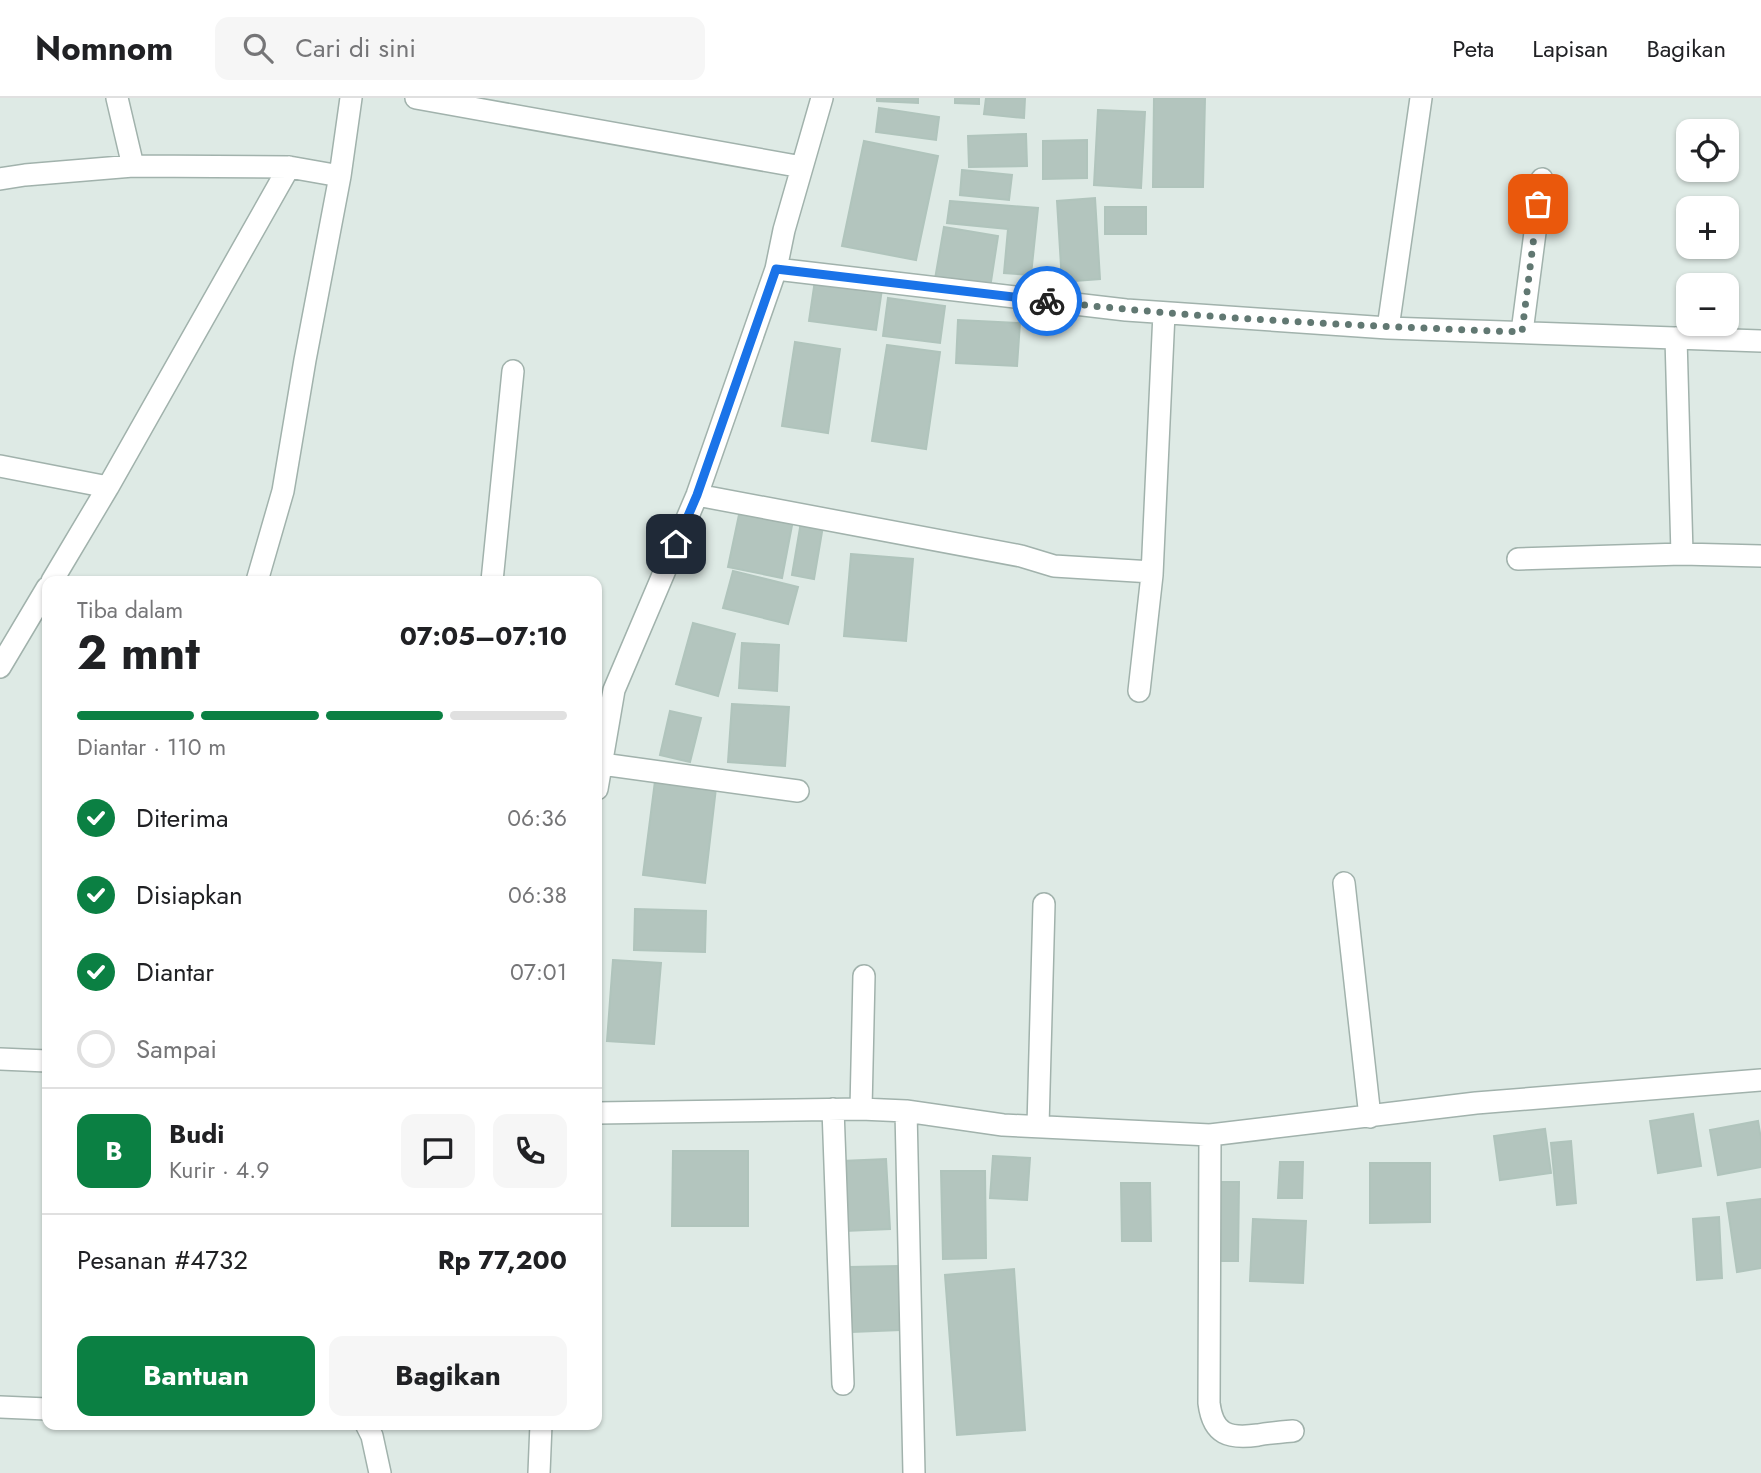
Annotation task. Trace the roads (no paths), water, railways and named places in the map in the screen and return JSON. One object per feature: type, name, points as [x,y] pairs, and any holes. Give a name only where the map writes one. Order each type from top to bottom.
[{"type":"street","points":[[117,98],[133,166]]},
{"type":"street","points":[[258,576],[283,491],[340,176],[351,98]]},
{"type":"street","points":[[416,98],[803,167]]},
{"type":"street","points":[[602,749],[606,689],[697,495],[776,269],[784,230],[822,98]]},
{"type":"street","points":[[1388,328],[1421,98]]},
{"type":"street","points":[[0,179],[133,166],[289,167],[340,176]]},
{"type":"street","points":[[55,576],[289,167]]},
{"type":"street","points":[[1522,332],[1542,179]]},
{"type":"street","points":[[776,269],[1164,313],[1388,328],[1761,341]]},
{"type":"street","points":[[1139,691],[1152,572],[1164,313]]},
{"type":"street","points":[[1676,338],[1682,554]]},
{"type":"street","points":[[492,576],[513,371]]},
{"type":"street","points":[[0,466],[108,487]]},
{"type":"street","points":[[697,495],[1021,556],[1054,566],[1152,572]]},
{"type":"street","points":[[1518,559],[1682,554],[1761,556]]},
{"type":"street","points":[[0,667],[42,596]]},
{"type":"street","points":[[602,764],[798,791]]},
{"type":"street","points":[[1343,883],[1370,1116]]},
{"type":"street","points":[[1038,1126],[1044,904]]},
{"type":"street","points":[[861,1108],[864,976]]},
{"type":"street","points":[[0,1059],[42,1061]]},
{"type":"street","points":[[602,1113],[861,1108],[906,1111],[1003,1125],[1210,1135],[1476,1103],[1761,1080]]},
{"type":"street","points":[[833,1109],[843,1384]]},
{"type":"street","points":[[906,1111],[914,1473]]},
{"type":"street","points":[[1210,1135],[1210,1415],[1226,1434],[1243,1437],[1293,1431]]},
{"type":"street","points":[[0,1407],[42,1409]]},
{"type":"street","points":[[370,1430],[380,1473]]},
{"type":"street","points":[[539,1473],[541,1430]]}]
